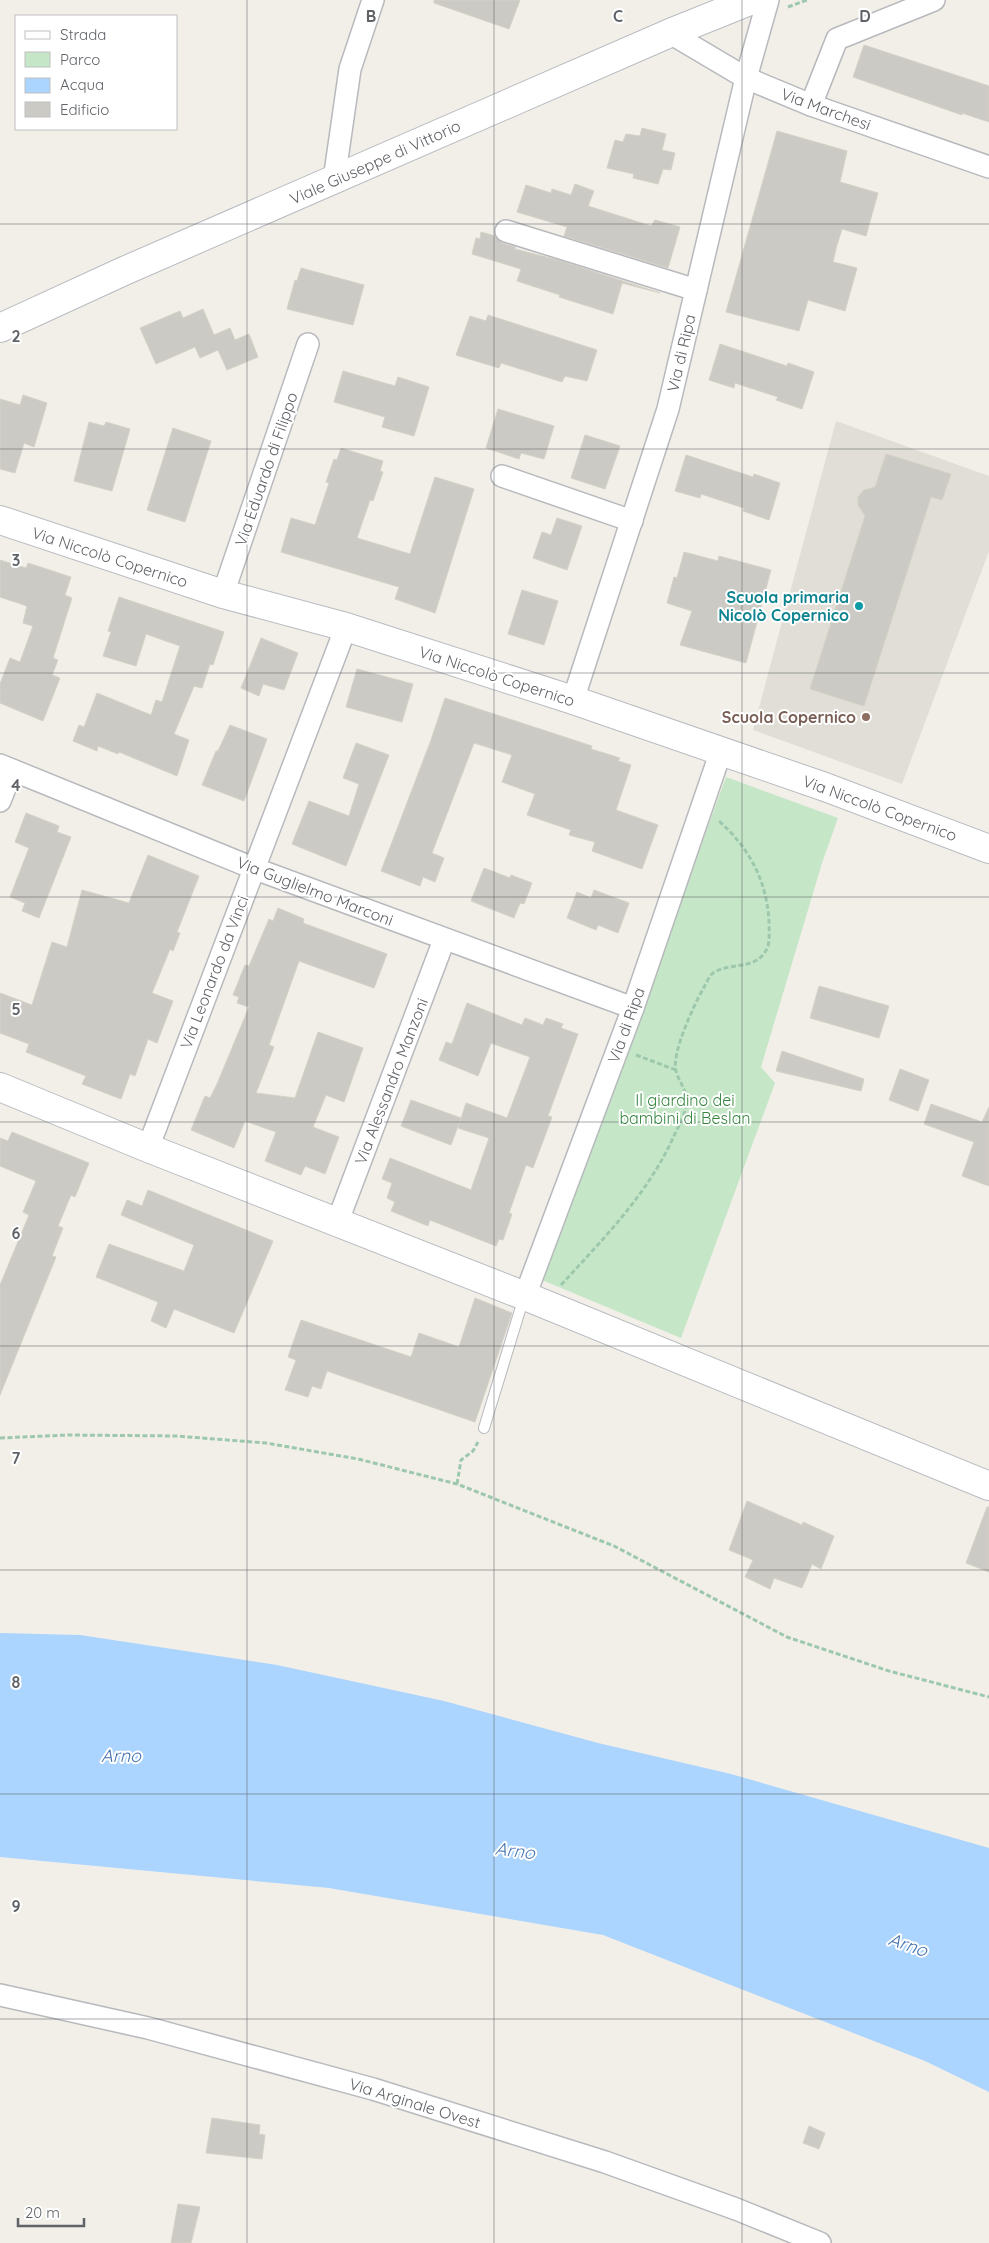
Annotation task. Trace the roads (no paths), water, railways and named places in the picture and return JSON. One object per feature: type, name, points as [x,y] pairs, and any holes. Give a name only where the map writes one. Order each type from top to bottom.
[{"type":"main road","name":"Viale Giuseppe di Vittorio","points":[[0,328],[735,3]]},
{"type":"main road","name":"Via Niccolò Copernico","points":[[0,520],[224,594],[346,627],[573,700],[833,790],[989,848]]},
{"type":"main road","points":[[0,1087],[336,1223],[534,1300],[989,1486]]},
{"type":"street","points":[[334,180],[350,69],[373,0]]},
{"type":"street","name":"Via di Ripa","points":[[573,700],[668,409],[746,78],[768,0]]},
{"type":"street","points":[[811,104],[837,39],[934,0]]},
{"type":"street","name":"Via Marchesi","points":[[670,33],[746,78],[811,104],[989,168]]},
{"type":"street","points":[[506,231],[696,290]]},
{"type":"street","name":"Via Eduardo di Filippo","points":[[224,594],[308,344]]},
{"type":"street","points":[[502,476],[632,521]]},
{"type":"street","name":"Via Leonardo da Vinci","points":[[148,1148],[346,627]]},
{"type":"street","name":"Via di Ripa","points":[[534,1300],[618,1048],[721,751]]},
{"type":"street","points":[[0,801],[6,768]]},
{"type":"street","name":"Via Guglielmo Marconi","points":[[6,768],[253,868],[444,940],[633,1008]]},
{"type":"street","name":"Via Alessandro Manzoni","points":[[336,1223],[444,940]]},
{"type":"street","name":"Via Arginale Ovest","points":[[0,1995],[148,2028],[373,2089],[605,2162],[736,2209],[820,2243]]},
{"type":"lane","points":[[484,1428],[534,1300]]},
{"type":"water","name":"Arno","points":[[0,1633],[80,1635],[277,1665],[444,1701],[598,1743],[731,1774],[989,1848],[989,2092],[925,2061],[603,1935],[329,1888],[0,1857]]},
{"type":"place","name":"Scuola primaria Nicolò Copernico","points":[[859,606]]},
{"type":"place","name":"Scuola Copernico","points":[[866,717]]},
{"type":"park label","name":"Il giardino dei bambini di Beslan","points":[[685,1109]]}]
